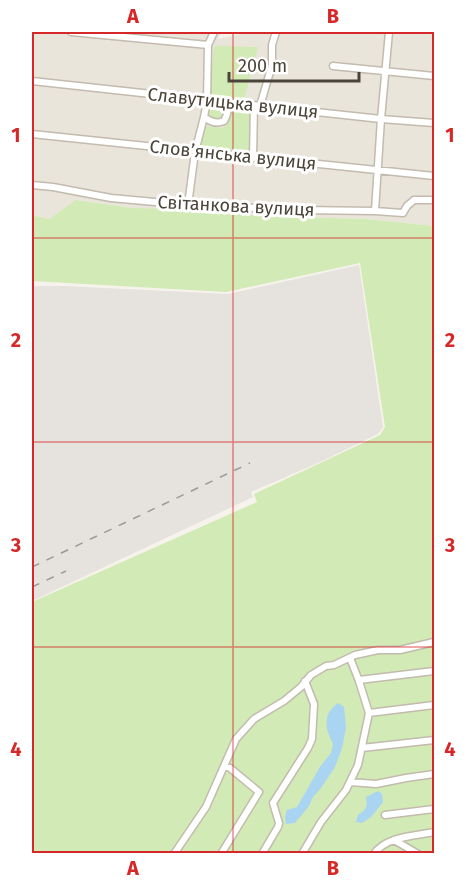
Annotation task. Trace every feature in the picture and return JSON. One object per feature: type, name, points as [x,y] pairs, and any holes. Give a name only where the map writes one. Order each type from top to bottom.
[{"type":"street","points":[[70,32],[208,45]]},
{"type":"street","points":[[188,205],[195,152],[207,100],[208,45],[214,32]]},
{"type":"street","points":[[253,158],[257,106],[272,65],[272,45],[276,32]]},
{"type":"street","points":[[375,211],[389,32]]},
{"type":"street","points":[[333,66],[435,76]]},
{"type":"street","name":"Славутицька вулиця","points":[[32,81],[435,123]]},
{"type":"street","points":[[204,117],[213,122],[224,121],[228,108],[224,102]]},
{"type":"street","name":"Словʼянська вулиця","points":[[32,134],[435,176]]},
{"type":"street","name":"Світанкова вулиця","points":[[32,185],[111,198],[282,210],[403,213],[414,200],[435,200]]},
{"type":"street","points":[[174,854],[206,807],[236,740],[254,719],[284,700],[301,687],[311,675],[326,666],[378,650],[400,650],[435,642]]},
{"type":"street","points":[[302,854],[321,822],[346,790],[358,765],[369,713],[350,658]]},
{"type":"street","points":[[358,680],[435,671]]},
{"type":"street","points":[[262,854],[279,823],[273,803],[309,748],[312,739],[314,704],[305,681]]},
{"type":"street","points":[[369,713],[435,705]]},
{"type":"street","points":[[362,748],[435,740]]},
{"type":"street","points":[[221,854],[259,792],[245,779],[225,766]]},
{"type":"street","points":[[350,782],[376,784],[435,774]]},
{"type":"street","points":[[385,815],[435,809]]},
{"type":"street","points":[[374,854],[385,843],[435,832]]},
{"type":"street","points":[[394,840],[418,854]]},
{"type":"shaded area","points":[[32,32],[221,32],[218,39],[251,32],[434,32],[434,226],[367,219],[259,216],[190,209],[133,208],[77,200],[49,219],[32,215]]},
{"type":"shaded area","points":[[359,265],[383,427],[378,434],[251,492],[253,497],[32,601],[32,286],[228,294]]},
{"type":"green space","points":[[214,46],[258,47],[244,100],[209,97]]},
{"type":"green space","points":[[216,103],[222,105],[224,111],[222,117],[216,119],[210,117],[208,111],[210,105]]},
{"type":"green space","points":[[231,107],[251,108],[251,149],[249,153],[200,148],[204,128],[208,126],[222,128],[229,123]]},
{"type":"green space","points":[[76,200],[133,208],[192,209],[262,216],[367,219],[434,226],[434,853],[32,853],[32,602],[257,502],[254,494],[380,435],[385,427],[360,263],[226,292],[32,281],[32,215],[49,219]]},
{"type":"water","points":[[338,703],[344,707],[346,728],[335,767],[295,823],[286,824],[287,810],[297,807],[320,767],[331,753],[333,744],[326,722],[329,712]]},
{"type":"water","points":[[378,791],[382,794],[383,802],[371,817],[362,823],[356,822],[358,815],[366,808],[366,797]]},
{"type":"railway","points":[[32,567],[250,463]]},
{"type":"railway","points":[[32,587],[66,571]]}]
